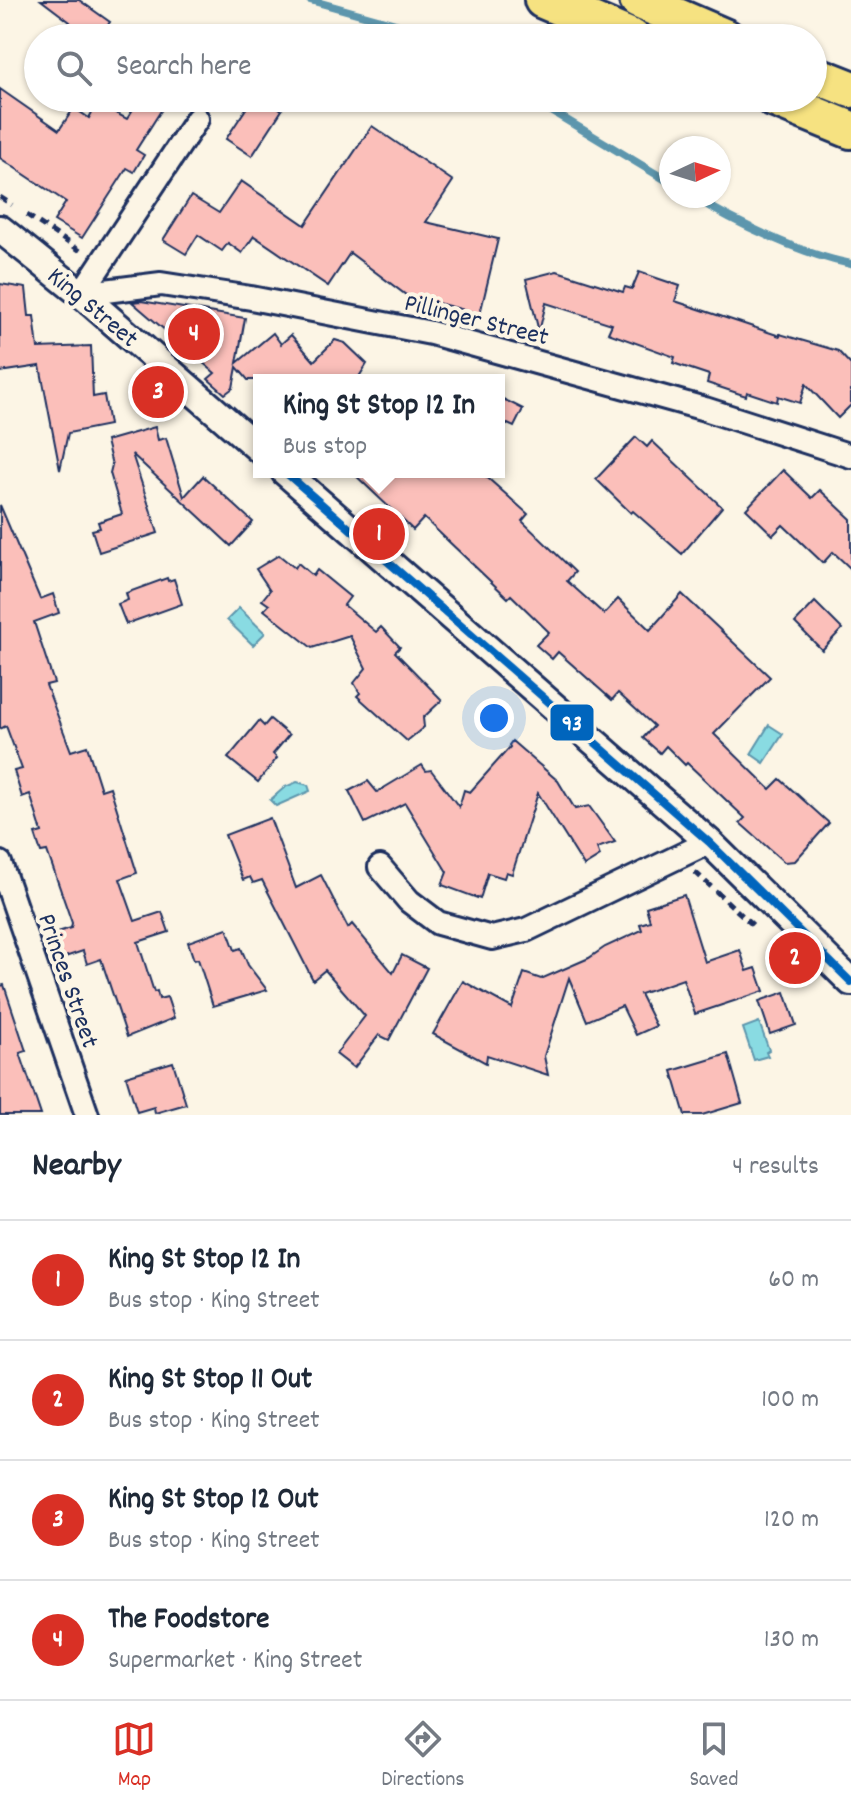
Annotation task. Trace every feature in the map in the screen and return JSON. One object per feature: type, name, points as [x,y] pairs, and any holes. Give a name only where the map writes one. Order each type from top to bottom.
[{"type":"highway","points":[[543,0],[599,24]]},
{"type":"highway","points":[[638,0],[694,24]]},
{"type":"highway","points":[[827,80],[851,89]]},
{"type":"highway","points":[[807,112],[851,130]]},
{"type":"street","points":[[81,294],[197,119]]},
{"type":"street","name":"King Street","points":[[0,229],[81,294],[253,444]]},
{"type":"street","name":"Pillinger Street","points":[[81,294],[161,284],[431,333],[705,409],[851,456]]},
{"type":"street","points":[[292,478],[709,842],[851,982]]},
{"type":"street","points":[[380,867],[409,901],[438,923],[492,938],[526,930],[709,842]]},
{"type":"street","name":"Princes Street","points":[[0,863],[87,1115]]},
{"type":"path","points":[[0,197],[101,264]]},
{"type":"water","points":[[239,608],[265,633],[253,645],[227,620]]},
{"type":"water","points":[[769,725],[783,734],[764,763],[751,754]]},
{"type":"water","points":[[297,782],[308,785],[310,791],[276,806],[270,800],[285,787]]},
{"type":"water","points":[[759,1022],[769,1050],[766,1052],[768,1056],[754,1060],[743,1028]]},
{"type":"building","points":[[41,0],[79,0],[110,22],[69,24],[70,22]]},
{"type":"building","points":[[0,89],[24,106],[24,112],[33,112],[59,130],[71,112],[80,112],[89,118],[92,112],[114,112],[127,119],[131,112],[160,112],[136,150],[144,155],[134,172],[127,168],[82,238],[54,221],[66,202],[0,158]]},
{"type":"building","points":[[244,112],[281,112],[252,156],[226,139]]},
{"type":"building","points":[[372,126],[453,181],[426,222],[498,239],[480,314],[406,295],[350,253],[328,286],[254,236],[242,253],[228,243],[222,251],[198,235],[186,254],[163,240],[191,196],[219,213],[241,181],[305,225]]},
{"type":"building","points":[[557,271],[623,292],[625,287],[632,289],[639,272],[680,286],[675,301],[780,336],[838,351],[851,365],[851,405],[838,418],[806,384],[800,403],[778,396],[777,402],[747,392],[746,396],[707,383],[709,375],[673,363],[675,357],[608,333],[612,324],[546,303],[539,332],[526,279]]},
{"type":"building","points":[[0,284],[26,288],[29,316],[34,316],[38,348],[91,346],[93,397],[104,395],[109,425],[68,433],[60,470],[40,366],[0,372]]},
{"type":"building","points":[[132,302],[245,318],[237,363],[273,333],[281,344],[291,335],[314,361],[335,340],[345,343],[367,364],[361,374],[253,374],[253,380],[248,380],[237,367],[233,388],[225,394],[208,379],[215,373]]},
{"type":"building","points":[[505,400],[523,409],[514,427],[505,423]]},
{"type":"building","points":[[155,427],[158,440],[166,438],[184,497],[203,476],[253,522],[231,546],[132,454],[158,533],[99,552],[92,530],[100,528],[98,522],[122,514],[110,473],[112,465],[106,441]]},
{"type":"building","points":[[636,437],[647,447],[652,441],[722,507],[682,554],[633,511],[631,513],[596,479]]},
{"type":"building","points":[[783,470],[812,498],[820,490],[851,519],[851,569],[833,552],[823,563],[783,525],[773,535],[746,509]]},
{"type":"building","points":[[358,478],[488,478],[528,514],[522,521],[575,572],[567,581],[604,614],[618,599],[650,630],[682,594],[770,677],[714,734],[770,789],[780,779],[829,823],[795,861],[784,862],[740,823],[745,818],[687,763],[685,765],[666,746],[660,753],[643,738],[654,726],[618,693],[612,700],[558,652],[552,659],[536,645],[549,632],[511,595],[508,598],[424,518],[413,530]]},
{"type":"building","points":[[0,505],[40,599],[53,594],[59,613],[34,622],[54,683],[46,685],[71,751],[87,746],[101,790],[110,787],[137,873],[120,879],[135,921],[162,912],[169,932],[138,942],[154,992],[157,991],[159,999],[167,997],[174,1018],[127,1037],[101,959],[87,964],[83,951],[59,959],[51,934],[71,928],[72,923],[47,851],[41,852],[35,834],[42,832],[30,794],[22,797],[14,771],[22,769],[6,726],[0,729]]},
{"type":"building","points":[[279,555],[295,568],[298,563],[313,576],[317,570],[350,597],[344,605],[376,632],[381,627],[400,647],[395,652],[442,700],[423,718],[424,727],[407,741],[357,696],[360,693],[354,683],[366,668],[350,636],[312,648],[264,610],[269,605],[262,600],[270,590],[256,569]]},
{"type":"building","points":[[167,578],[168,581],[174,579],[182,604],[126,624],[118,604],[128,600],[126,593]]},
{"type":"building","points":[[815,602],[842,629],[822,650],[795,623]]},
{"type":"building","points":[[270,719],[289,735],[273,754],[277,758],[258,782],[228,758],[259,721],[264,726]]},
{"type":"building","points":[[512,741],[558,781],[575,809],[589,806],[615,842],[597,848],[600,856],[584,866],[538,793],[512,874],[506,872],[504,878],[488,873],[480,899],[442,885],[447,872],[405,803],[365,823],[349,791],[368,781],[377,792],[422,765],[426,771],[431,770],[459,807],[464,790],[470,792]]},
{"type":"building","points":[[270,818],[296,888],[321,875],[348,928],[352,924],[393,973],[402,955],[427,968],[389,1040],[379,1035],[354,1068],[336,1054],[365,1016],[325,970],[313,980],[262,880],[253,883],[250,877],[243,880],[225,835]]},
{"type":"building","points":[[684,895],[705,962],[740,950],[747,971],[756,968],[764,991],[695,1014],[683,979],[640,994],[656,1026],[636,1035],[622,1006],[587,1021],[569,978],[544,1056],[548,1075],[487,1055],[486,1063],[433,1034],[463,981],[512,1008],[524,973],[541,979],[589,958],[642,930],[640,924],[650,921],[646,907]]},
{"type":"building","points":[[227,928],[235,950],[241,948],[248,965],[267,990],[213,1006],[198,959],[194,960],[188,942]]},
{"type":"building","points":[[4,985],[26,1051],[20,1053],[41,1115],[0,1115],[0,986]]},
{"type":"building","points":[[785,992],[796,1025],[770,1034],[759,1001]]},
{"type":"building","points":[[728,1054],[742,1103],[702,1115],[685,1115],[672,1071]]},
{"type":"building","points":[[173,1062],[186,1104],[155,1113],[154,1107],[137,1112],[126,1076]]},
{"type":"waterway","points":[[310,0],[396,24]]},
{"type":"waterway","points":[[553,112],[659,176]]},
{"type":"waterway","points":[[713,208],[811,253],[851,264]]},
{"type":"transit line","name":"93","points":[[292,478],[709,842],[851,982]]},
{"type":"place","name":"The Foodstore","points":[[194,334]]},
{"type":"place","name":"King St Stop 12 Out","points":[[158,392]]},
{"type":"place","name":"King St Stop 12 In","points":[[379,534]]},
{"type":"place","name":"King St Stop 11 Out","points":[[795,958]]}]
